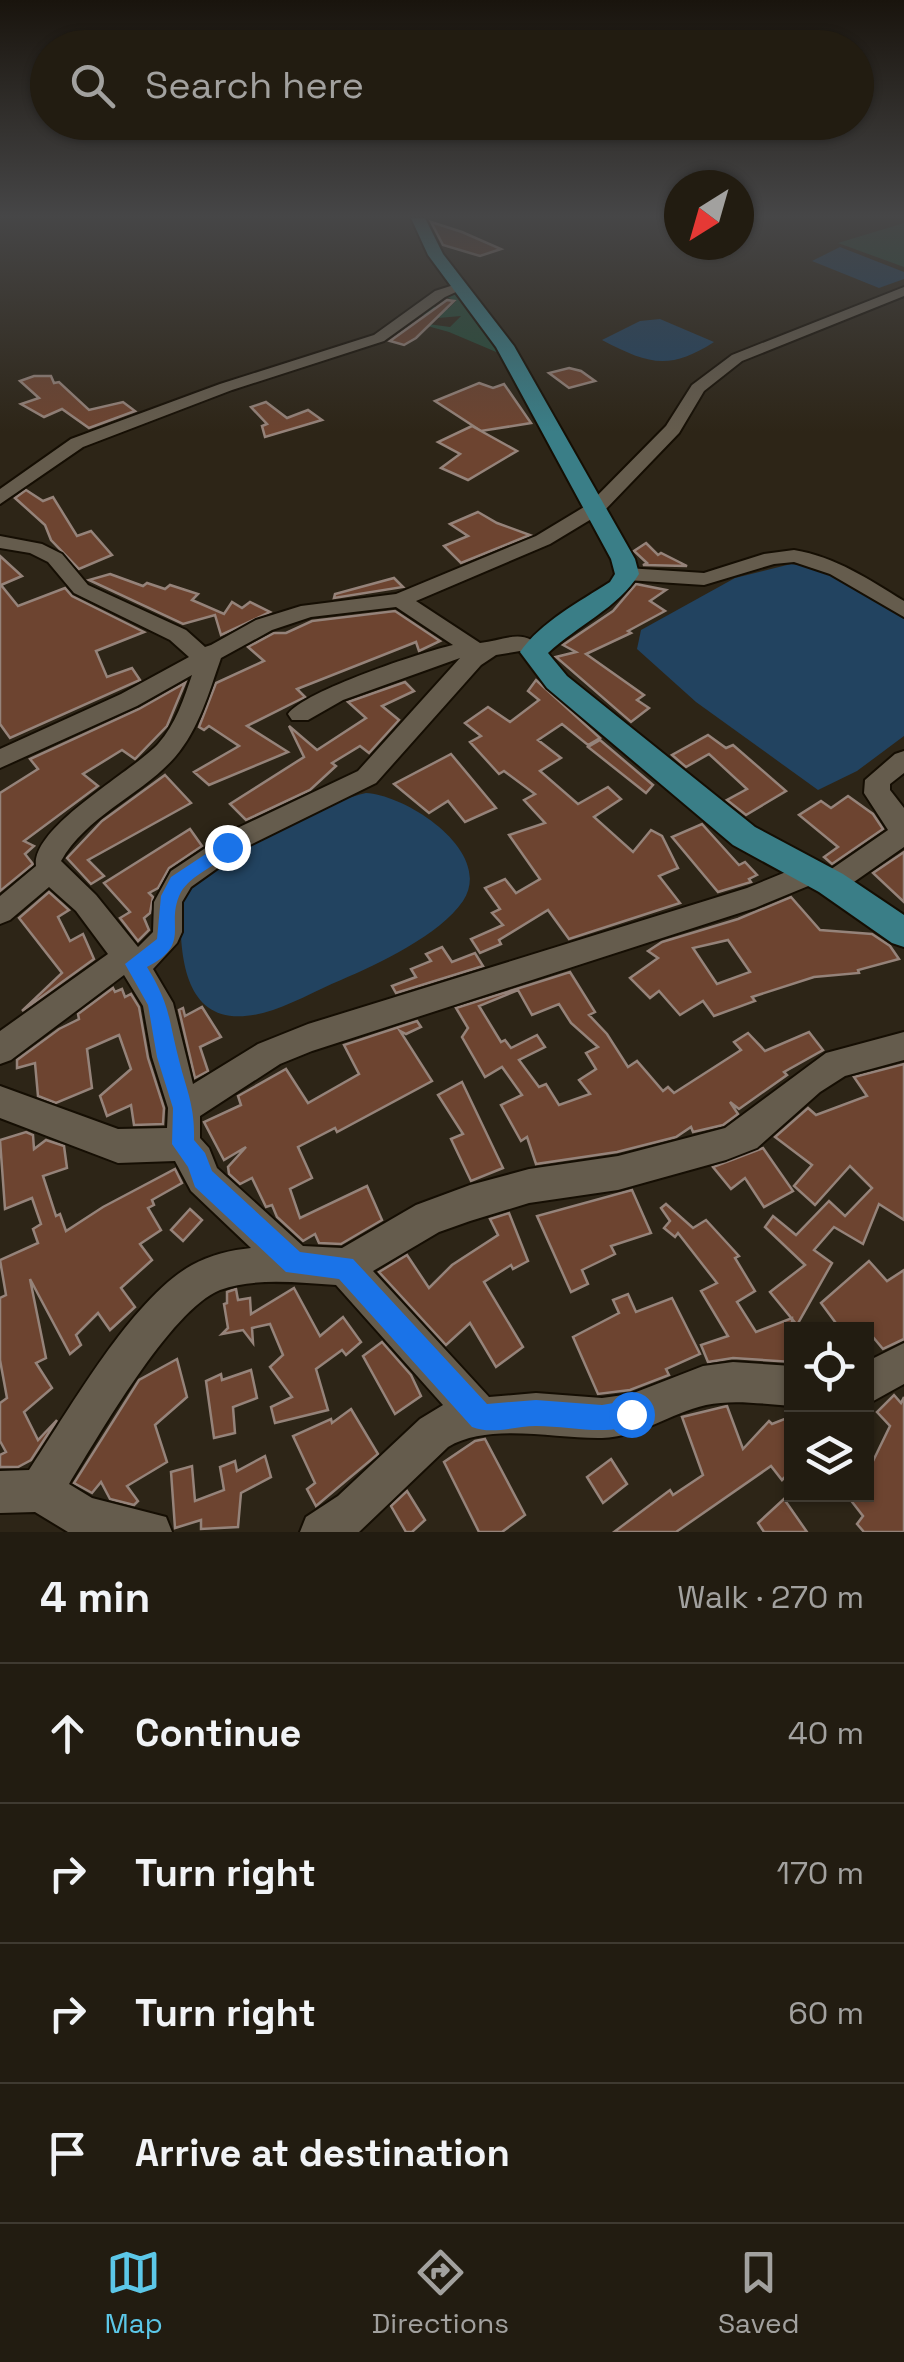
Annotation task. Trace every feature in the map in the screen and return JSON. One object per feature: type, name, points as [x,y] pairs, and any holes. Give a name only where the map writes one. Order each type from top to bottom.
[{"type":"main road","points":[[462,289],[505,346],[596,508],[627,574],[618,588],[564,624],[534,652],[557,682],[744,836],[822,877],[904,932]]},
{"type":"street","points":[[0,498],[77,444],[226,387],[379,338],[440,294],[453,289]]},
{"type":"street","points":[[4,749],[129,700],[264,625],[298,614],[400,600],[543,540],[596,508],[673,429],[698,388],[737,358],[904,291]]},
{"type":"street","points":[[0,542],[35,548],[56,558],[81,589],[178,636],[208,656]]},
{"type":"street","points":[[627,574],[705,578],[744,570],[770,558],[793,556],[821,562],[904,610]]},
{"type":"street","points":[[400,600],[480,649]]},
{"type":"street","points":[[300,714],[318,700],[351,686],[480,649],[525,643],[534,652]]},
{"type":"street","points":[[0,1050],[32,1023],[131,961],[158,952],[166,942],[170,896],[178,882],[227,847],[305,807],[344,793],[368,776],[399,747],[417,718],[480,649]]},
{"type":"street","points":[[208,656],[176,739],[143,773],[61,839],[47,862],[131,961],[158,1003],[168,1057],[184,1108],[183,1144],[197,1160],[203,1179],[295,1264]]},
{"type":"street","points":[[184,1108],[269,1054],[308,1038],[822,877],[903,834],[892,808],[877,793],[878,780],[904,760]]},
{"type":"street","points":[[0,912],[50,870]]},
{"type":"street","points":[[152,1532],[85,1518],[20,1492],[113,1382],[169,1308],[204,1278],[264,1264],[345,1268],[429,1218],[470,1203],[530,1186],[618,1173],[690,1156],[745,1136],[809,1081],[837,1063],[904,1046]]},
{"type":"street","points":[[0,1102],[118,1146],[183,1144]]},
{"type":"street","points":[[345,1268],[481,1418]]},
{"type":"street","points":[[874,1380],[904,1362]]},
{"type":"street","points":[[321,1532],[354,1511],[434,1432],[459,1418],[536,1413],[602,1418],[631,1414],[703,1386],[733,1382],[784,1385]]},
{"type":"green space","points":[[459,291],[508,357],[449,332],[413,322],[450,327],[461,316],[438,318],[419,314],[428,306],[448,309],[456,301],[439,294]]},
{"type":"water","points":[[660,319],[714,342],[684,357],[658,361],[633,355],[602,340],[640,321]]},
{"type":"water","points":[[791,564],[826,569],[904,614],[904,736],[857,771],[818,790],[696,702],[637,649],[641,630],[735,578]]},
{"type":"water","points":[[366,793],[403,804],[442,829],[467,864],[470,882],[463,901],[453,914],[407,947],[293,1002],[263,1013],[235,1016],[214,1011],[199,998],[183,958],[181,888],[269,832]]},
{"type":"building","points":[[447,300],[454,301],[416,338],[404,345],[390,341]]},
{"type":"building","points":[[569,368],[595,381],[569,388],[549,373]]},
{"type":"building","points":[[51,376],[54,383],[59,382],[89,410],[123,402],[135,411],[89,428],[62,409],[44,417],[21,404],[39,398],[20,381]]},
{"type":"building","points":[[479,383],[493,388],[504,384],[531,423],[481,431],[435,401]]},
{"type":"building","points":[[266,402],[287,418],[308,410],[322,420],[265,437],[262,426],[267,424],[251,407]]},
{"type":"building","points":[[472,426],[517,451],[468,480],[441,468],[460,454],[438,442]]},
{"type":"building","points":[[26,490],[43,501],[53,497],[77,536],[91,531],[112,555],[79,569],[51,540],[45,525],[15,498]]},
{"type":"building","points":[[478,512],[530,535],[461,563],[444,546],[468,536],[450,524]]},
{"type":"building","points":[[646,543],[658,555],[687,566],[643,565],[647,563],[634,551]]},
{"type":"building","points":[[0,556],[22,576],[1,585],[18,606],[65,588],[72,596],[144,632],[96,651],[107,677],[132,668],[140,680],[10,738],[0,724]]},
{"type":"building","points":[[110,574],[143,586],[147,583],[165,589],[170,585],[198,594],[192,600],[224,614],[232,602],[242,608],[250,602],[270,612],[221,635],[215,615],[183,624],[89,580]]},
{"type":"building","points":[[394,578],[403,587],[334,598],[335,594]]},
{"type":"building","points":[[636,584],[666,590],[650,601],[665,611],[628,631],[631,633],[586,654],[644,695],[637,700],[649,708],[631,722],[556,657],[576,652],[563,645],[613,611]]},
{"type":"building","points":[[395,611],[440,641],[419,651],[416,642],[297,689],[305,697],[247,726],[288,752],[209,785],[194,772],[239,746],[209,726],[204,730],[199,727],[216,683],[264,661],[248,647],[274,633],[286,633],[312,621]]},
{"type":"building","points":[[536,680],[600,738],[588,745],[562,724],[538,740],[561,758],[540,771],[578,804],[608,787],[621,799],[594,817],[633,852],[651,830],[662,836],[678,868],[659,876],[680,903],[569,939],[548,910],[499,940],[501,944],[480,953],[471,939],[503,925],[492,913],[500,909],[485,888],[505,879],[516,893],[540,879],[509,835],[545,823],[524,800],[535,794],[504,771],[499,774],[470,742],[481,736],[465,723],[488,707],[510,722],[539,700],[528,691]]},
{"type":"building","points":[[405,682],[414,691],[382,706],[399,720],[369,753],[360,746],[332,763],[336,766],[310,790],[246,820],[230,804],[304,757],[289,726],[317,750],[366,718],[348,702]]},
{"type":"building","points":[[185,683],[167,726],[135,759],[122,750],[83,774],[98,786],[24,841],[34,846],[25,854],[33,864],[0,891],[0,793],[38,769],[30,759],[139,709]]},
{"type":"building","points":[[708,735],[726,748],[733,745],[786,791],[746,815],[727,800],[747,789],[709,754],[686,767],[672,755]]},
{"type":"building","points":[[600,740],[653,785],[646,793],[588,747]]},
{"type":"building","points":[[451,754],[496,808],[465,822],[448,801],[429,813],[394,784]]},
{"type":"building","points":[[165,775],[191,803],[88,860],[104,876],[91,884],[67,858],[102,821]]},
{"type":"building","points":[[848,796],[873,814],[883,829],[832,864],[824,857],[838,847],[799,815],[821,801],[831,808]]},
{"type":"building","points":[[702,824],[739,865],[745,862],[757,875],[749,879],[751,882],[718,892],[672,837]]},
{"type":"building","points":[[190,829],[202,846],[169,868],[158,888],[149,893],[153,897],[150,913],[144,918],[149,930],[138,941],[120,918],[130,912],[104,883]]},
{"type":"building","points":[[904,852],[904,902],[873,873]]},
{"type":"building","points":[[49,892],[69,910],[58,917],[70,941],[83,934],[94,959],[22,1011],[62,973],[19,918]]},
{"type":"building","points":[[791,897],[820,930],[872,934],[890,946],[899,959],[858,970],[859,973],[814,977],[752,997],[755,1001],[714,1016],[703,1001],[680,1015],[659,991],[650,998],[630,978],[658,958],[648,951],[662,942],[738,919]],"holes":[[[728,940],[750,972],[717,984],[693,948]]]},
{"type":"building","points":[[442,947],[452,962],[475,953],[483,966],[396,993],[392,986],[416,977],[411,969],[431,961],[426,954]]},
{"type":"building","points":[[570,972],[595,1012],[589,1015],[628,1067],[637,1061],[663,1091],[668,1087],[674,1093],[741,1050],[734,1042],[748,1033],[765,1051],[809,1032],[823,1050],[784,1072],[787,1075],[739,1109],[730,1102],[738,1114],[723,1125],[693,1132],[691,1127],[676,1137],[617,1152],[536,1164],[527,1137],[521,1141],[501,1105],[522,1095],[502,1067],[485,1077],[462,1037],[468,1028],[456,1008]],"holes":[[[518,990],[532,1015],[559,1004],[571,1023],[598,1047],[586,1053],[596,1069],[579,1080],[590,1094],[559,1105],[546,1084],[539,1087],[519,1060],[545,1047],[537,1035],[511,1048],[505,1040],[501,1042],[479,1006]]]},
{"type":"building","points":[[113,988],[115,992],[122,989],[125,997],[131,994],[139,1007],[148,1058],[164,1108],[163,1124],[134,1125],[131,1105],[107,1116],[100,1096],[131,1069],[119,1035],[87,1049],[92,1088],[56,1103],[38,1096],[35,1063],[17,1068],[17,1060],[79,1019],[78,1014]]},
{"type":"building","points":[[202,1007],[221,1037],[200,1047],[208,1071],[195,1078],[179,1010],[183,1008],[185,1016]]},
{"type":"building","points":[[417,1021],[421,1027],[406,1034],[400,1031],[432,1081],[337,1132],[335,1128],[298,1147],[312,1178],[290,1189],[300,1218],[367,1186],[382,1220],[341,1244],[319,1243],[315,1234],[303,1241],[277,1217],[272,1205],[266,1207],[252,1178],[240,1184],[229,1174],[228,1167],[246,1147],[224,1160],[204,1122],[241,1105],[238,1096],[286,1069],[308,1103],[359,1074],[344,1045]]},
{"type":"building","points":[[904,1064],[904,1220],[879,1204],[863,1244],[834,1227],[814,1250],[832,1263],[799,1322],[795,1322],[770,1292],[805,1265],[765,1227],[773,1216],[796,1235],[829,1201],[845,1216],[872,1188],[850,1166],[815,1205],[794,1186],[812,1165],[775,1137],[808,1108],[816,1115],[867,1096],[854,1077]]},
{"type":"building","points":[[462,1082],[503,1168],[471,1181],[451,1139],[463,1134],[438,1095]]},
{"type":"building","points":[[26,1132],[33,1135],[34,1149],[46,1140],[64,1146],[67,1168],[43,1176],[56,1216],[60,1214],[66,1231],[175,1169],[182,1183],[152,1200],[154,1205],[148,1208],[161,1230],[140,1244],[152,1260],[121,1288],[135,1307],[110,1330],[98,1313],[76,1335],[81,1345],[70,1354],[30,1279],[46,1358],[36,1363],[52,1388],[24,1412],[38,1440],[57,1420],[31,1460],[18,1467],[0,1467],[0,1455],[6,1452],[0,1441],[0,1403],[7,1398],[0,1360],[0,1298],[6,1295],[0,1260],[38,1243],[33,1229],[41,1224],[32,1198],[5,1209],[0,1140]]},
{"type":"building","points":[[763,1148],[793,1191],[764,1207],[745,1178],[731,1189],[713,1167]]},
{"type":"building","points":[[632,1190],[651,1233],[611,1246],[615,1254],[582,1270],[588,1284],[571,1292],[537,1216]]},
{"type":"building","points":[[666,1204],[693,1228],[706,1220],[739,1256],[735,1258],[755,1291],[737,1302],[756,1332],[792,1318],[792,1322],[784,1322],[784,1361],[733,1358],[708,1362],[701,1345],[728,1336],[701,1291],[717,1283],[678,1233],[675,1237],[664,1228],[670,1221],[661,1208]]},
{"type":"building","points":[[190,1209],[202,1220],[183,1241],[171,1230]]},
{"type":"building","points":[[509,1213],[528,1261],[513,1269],[511,1265],[484,1282],[523,1347],[496,1367],[470,1323],[446,1345],[379,1272],[407,1255],[429,1288],[452,1265],[498,1235],[490,1219]]},
{"type":"building","points":[[869,1261],[887,1281],[904,1270],[904,1339],[883,1349],[874,1338],[874,1322],[835,1322],[821,1303]]},
{"type":"building","points":[[294,1288],[320,1336],[343,1317],[361,1342],[346,1355],[342,1350],[316,1369],[328,1410],[275,1423],[271,1407],[292,1397],[270,1367],[283,1355],[270,1324],[252,1328],[253,1343],[243,1330],[222,1334],[228,1328],[224,1304],[227,1292],[236,1289],[238,1300],[250,1298],[251,1314]]},
{"type":"building","points":[[628,1294],[636,1312],[672,1298],[700,1354],[666,1369],[669,1375],[630,1390],[598,1394],[573,1337],[619,1313],[613,1300]]},
{"type":"building","points":[[382,1342],[411,1375],[421,1396],[395,1414],[363,1356]]},
{"type":"building","points":[[177,1359],[187,1397],[155,1425],[167,1462],[127,1486],[138,1501],[134,1505],[110,1499],[101,1482],[92,1493],[74,1483],[139,1380]]},
{"type":"building","points":[[251,1370],[257,1398],[233,1407],[235,1433],[214,1438],[206,1381],[221,1374],[222,1380]]},
{"type":"building","points":[[894,1395],[901,1403],[904,1397],[904,1532],[864,1532],[857,1524],[863,1516],[852,1502],[874,1502],[874,1459],[890,1426],[877,1412]]},
{"type":"building","points":[[727,1406],[743,1449],[769,1421],[772,1424],[784,1419],[784,1478],[771,1466],[676,1532],[614,1532],[670,1490],[673,1495],[703,1475],[682,1417]]},
{"type":"building","points":[[351,1409],[378,1454],[316,1506],[307,1489],[315,1483],[293,1436],[331,1419],[332,1423]]},
{"type":"building","points":[[485,1439],[525,1515],[502,1532],[479,1532],[444,1462],[475,1441]]},
{"type":"building","points":[[265,1456],[271,1477],[241,1493],[238,1527],[201,1529],[201,1520],[175,1528],[171,1472],[192,1466],[195,1501],[224,1490],[220,1467],[235,1461],[237,1471]]},
{"type":"building","points":[[611,1459],[627,1484],[603,1503],[587,1477]]},
{"type":"building","points":[[407,1491],[425,1520],[412,1532],[406,1532],[391,1506]]},
{"type":"building","points":[[784,1499],[807,1532],[764,1532],[758,1523]]},
{"type":"route","points":[[227,847],[178,882],[170,896],[166,942],[158,952],[134,964],[158,1003],[168,1057],[184,1108],[183,1144],[197,1160],[203,1179],[295,1264],[345,1268],[481,1418],[536,1413],[602,1418],[631,1414]]}]
